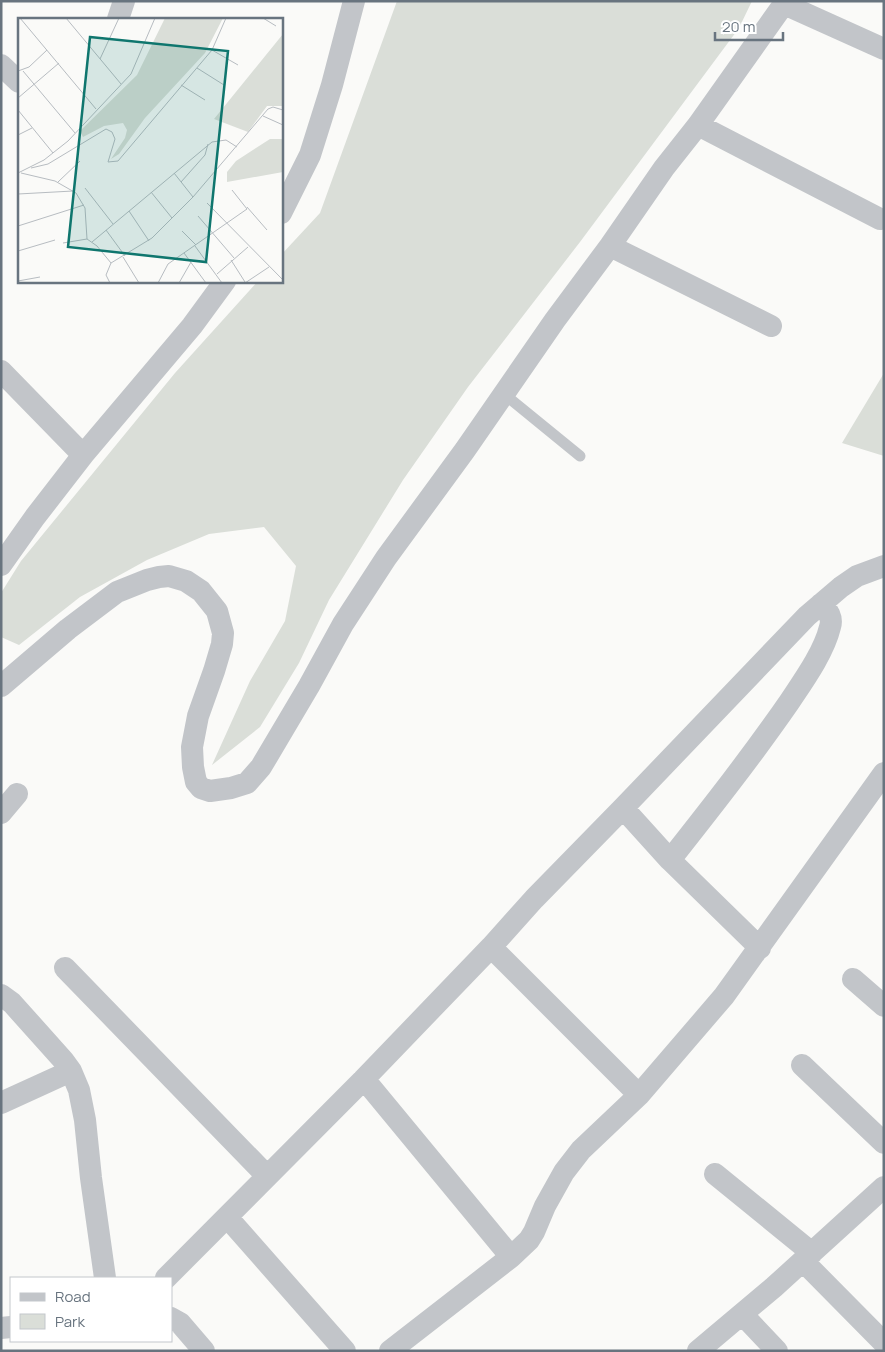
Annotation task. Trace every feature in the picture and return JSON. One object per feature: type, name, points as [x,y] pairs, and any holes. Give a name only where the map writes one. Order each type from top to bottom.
[{"type":"street","points":[[118,18],[124,1]]},
{"type":"street","points":[[282,211],[310,155],[332,86],[354,1]]},
{"type":"street","points":[[1,686],[68,629],[117,592],[159,577],[169,576],[186,581],[201,591],[217,612],[223,634],[222,644],[198,716],[193,739],[192,767],[196,782],[201,788],[210,791],[232,788],[247,782],[261,767],[343,624],[386,558],[465,450],[664,168],[698,125],[785,3],[884,49]]},
{"type":"street","points":[[1,65],[18,81]]},
{"type":"street","points":[[698,125],[880,219]]},
{"type":"street","points":[[610,246],[771,326]]},
{"type":"street","points":[[1,565],[35,516],[83,455],[192,326],[224,282]]},
{"type":"street","points":[[1,371],[83,455]]},
{"type":"street","points":[[167,1277],[492,947],[534,899],[806,616],[857,576],[884,566]]},
{"type":"street","points":[[670,860],[741,769],[808,674],[831,626],[826,608],[821,604]]},
{"type":"street","points":[[390,1351],[511,1257],[529,1240],[564,1172],[581,1150],[639,1096],[724,996],[884,773]]},
{"type":"street","points":[[1,813],[17,794]]},
{"type":"street","points":[[623,808],[670,860],[760,948]]},
{"type":"street","points":[[492,947],[639,1096]]},
{"type":"street","points":[[65,968],[267,1176]]},
{"type":"street","points":[[853,979],[884,1006]]},
{"type":"street","points":[[1,995],[12,1003],[39,1032],[71,1071],[83,1101],[90,1178],[104,1277]]},
{"type":"street","points":[[802,1065],[884,1144]]},
{"type":"street","points":[[1,1103],[71,1071]]},
{"type":"street","points":[[364,1079],[511,1257]]},
{"type":"street","points":[[714,1174],[807,1257],[884,1344]]},
{"type":"street","points":[[698,1351],[807,1257],[884,1187]]},
{"type":"street","points":[[227,1217],[345,1351]]},
{"type":"street","points":[[742,1314],[777,1351]]},
{"type":"street","points":[[172,1319],[180,1323],[204,1351]]},
{"type":"lane","points":[[504,394],[580,456]]},
{"type":"green space","points":[[397,1],[752,1],[739,28],[580,242],[468,387],[403,480],[329,600],[299,663],[260,727],[212,765],[250,681],[285,621],[296,566],[264,527],[209,534],[147,560],[80,597],[19,645],[1,637],[1,593],[21,561],[175,373],[257,282],[282,282],[282,254],[320,213]]},
{"type":"green space","points":[[884,373],[884,456],[842,443]]}]
